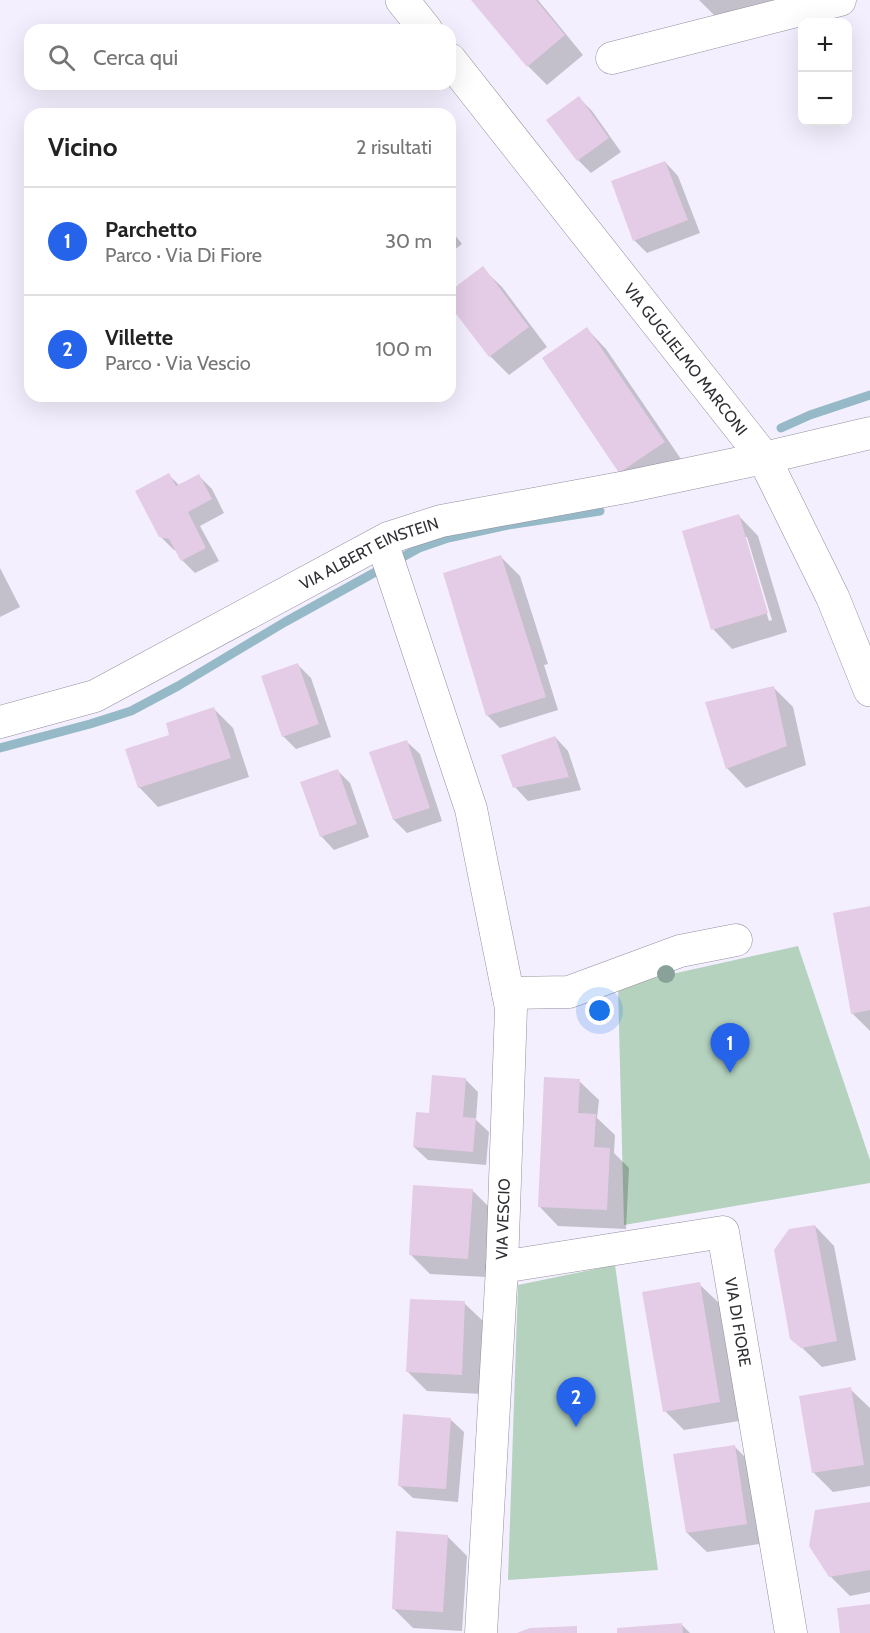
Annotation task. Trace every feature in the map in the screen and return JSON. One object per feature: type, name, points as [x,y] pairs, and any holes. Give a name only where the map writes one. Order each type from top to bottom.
[{"type":"main road","points":[[402,0],[421,24]]},
{"type":"main road","name":"VIA GUGLIELMO MARCONI","points":[[456,68],[764,458],[833,598],[870,690]]},
{"type":"street","points":[[612,57],[840,0]]},
{"type":"street","name":"VIA ALBERT EINSTEIN","points":[[0,722],[95,696],[382,542],[441,521],[626,487],[870,433]]},
{"type":"street","name":"VIA VESCIO","points":[[382,542],[471,809],[511,1008],[502,1267],[481,1633]]},
{"type":"street","points":[[508,993],[569,992],[680,951],[736,940]]},
{"type":"street","name":"VIA DI FIORE","points":[[502,1267],[723,1232],[791,1633]]},
{"type":"green space","points":[[798,946],[870,1160],[870,1183],[624,1225],[618,986]]},
{"type":"green space","points":[[615,1265],[658,1570],[508,1580],[518,1285]]},
{"type":"building","points":[[471,0],[536,0],[565,35],[527,67]]},
{"type":"building","points":[[579,96],[609,138],[577,161],[546,120]]},
{"type":"building","points":[[665,161],[688,220],[633,241],[611,181]]},
{"type":"building","points":[[483,266],[529,327],[489,357],[456,314],[456,286]]},
{"type":"building","points":[[587,327],[665,442],[619,473],[542,358]]},
{"type":"building","points":[[169,473],[176,486],[199,474],[212,499],[188,512],[206,548],[181,561],[169,539],[159,537],[135,491]]},
{"type":"building","points":[[739,514],[768,613],[711,630],[682,531]]},
{"type":"building","points":[[501,555],[546,697],[486,716],[443,573]]},
{"type":"building","points":[[298,663],[319,724],[282,737],[261,676]]},
{"type":"building","points":[[774,686],[787,746],[726,769],[705,702]]},
{"type":"building","points":[[214,707],[231,758],[138,788],[125,749],[169,735],[166,723]]},
{"type":"building","points":[[555,736],[569,777],[513,788],[501,755]]},
{"type":"building","points":[[407,740],[430,808],[393,820],[369,752]]},
{"type":"building","points":[[338,769],[357,824],[320,837],[300,782]]},
{"type":"building","points":[[870,906],[870,1010],[851,1014],[833,913]]},
{"type":"building","points":[[432,1075],[466,1078],[463,1117],[476,1118],[473,1152],[413,1147],[416,1112],[429,1113]]},
{"type":"building","points":[[544,1077],[580,1079],[578,1113],[596,1114],[594,1147],[610,1148],[607,1210],[538,1207]]},
{"type":"building","points":[[413,1185],[473,1189],[468,1259],[409,1255]]},
{"type":"building","points":[[815,1225],[837,1341],[801,1348],[790,1339],[774,1250],[789,1229]]},
{"type":"building","points":[[700,1282],[720,1402],[663,1412],[642,1292]]},
{"type":"building","points":[[410,1299],[465,1301],[462,1375],[406,1372]]},
{"type":"building","points":[[851,1387],[864,1465],[812,1473],[799,1396]]},
{"type":"building","points":[[403,1414],[451,1418],[446,1489],[398,1486]]},
{"type":"building","points":[[735,1445],[747,1524],[686,1533],[673,1454]]},
{"type":"building","points":[[870,1502],[870,1570],[829,1577],[809,1546],[815,1510]]},
{"type":"building","points":[[396,1531],[448,1535],[443,1612],[392,1609]]},
{"type":"building","points":[[870,1604],[870,1633],[840,1633],[837,1608]]},
{"type":"building","points":[[682,1623],[683,1633],[617,1633],[617,1628]]},
{"type":"building","points":[[577,1626],[577,1633],[517,1633],[530,1628]]},
{"type":"waterway","points":[[781,428],[810,415],[870,395]]},
{"type":"waterway","points":[[0,748],[131,711],[419,548],[448,538],[508,525],[600,511]]},
{"type":"place","name":"Parchetto","points":[[730,1073]]},
{"type":"place","name":"Villette","points":[[576,1427]]}]
